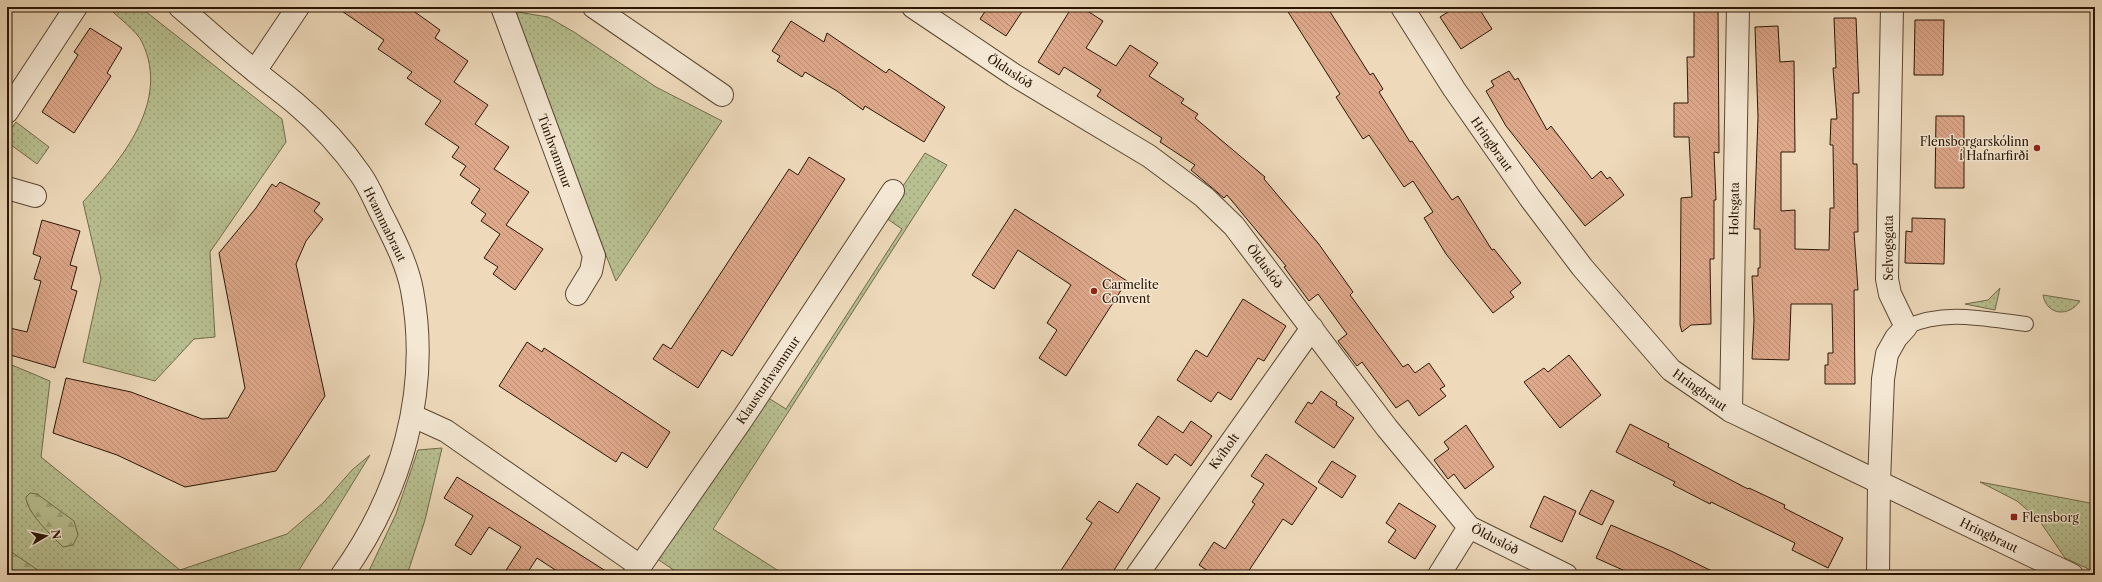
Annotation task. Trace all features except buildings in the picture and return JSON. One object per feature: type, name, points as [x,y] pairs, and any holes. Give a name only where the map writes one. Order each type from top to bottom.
[{"type":"street","points":[[7,112],[76,7]]},
{"type":"street","name":"Hvammabraut","points":[[180,7],[295,103],[338,147],[362,176],[395,240],[412,289],[418,337],[418,378],[413,416],[407,443],[386,497],[358,553],[342,575]]},
{"type":"street","points":[[255,71],[298,7]]},
{"type":"street","name":"Túnhvammur","points":[[502,7],[594,256],[591,271],[576,294]]},
{"type":"street","points":[[594,7],[722,95]]},
{"type":"street","name":"Ölduslóð","points":[[913,7],[1014,75],[1149,156],[1204,197],[1234,226],[1387,428],[1469,527],[1566,575]]},
{"type":"street","name":"Hringbraut","points":[[1402,7],[1489,141],[1582,267],[1671,370],[1731,411],[2072,575]]},
{"type":"street","name":"Holtsgata","points":[[1731,411],[1738,7]]},
{"type":"street","name":"Selvogsgata","points":[[1892,7],[1887,279],[1890,294],[1906,327]]},
{"type":"street","points":[[7,188],[35,196]]},
{"type":"street","name":"Klausturhvammur","points":[[413,416],[446,431],[637,571],[743,418],[893,191]]},
{"type":"street","points":[[1878,575],[1879,482],[1883,379],[1887,354],[1896,338],[1906,327]]},
{"type":"street","name":"Kvíholt","points":[[1137,575],[1312,328]]},
{"type":"street","points":[[1439,575],[1469,527]]},
{"type":"lane","points":[[1906,327],[1921,320],[1942,316],[1960,316],[2026,324]]},
{"type":"green space","points":[[108,7],[140,7],[282,119],[286,142],[210,252],[215,337],[194,339],[155,381],[83,362],[101,279],[83,202],[112,168],[138,129],[146,108],[150,86],[149,64],[142,42],[131,28]]},
{"type":"green space","points":[[511,11],[548,17],[574,32],[656,87],[722,121],[616,281]]},
{"type":"green space","points":[[16,122],[49,147],[37,164],[7,142],[7,134]]},
{"type":"green space","points":[[925,153],[947,165],[713,529],[785,575],[681,575],[653,556],[762,394],[786,409],[902,229],[883,216]]},
{"type":"green space","points":[[2000,288],[1995,310],[1965,304],[1988,300]]},
{"type":"green space","points":[[2043,295],[2080,301],[2070,310],[2059,312],[2049,307],[2045,302]]},
{"type":"green space","points":[[7,363],[50,381],[41,457],[180,570],[287,534],[323,503],[352,470],[370,455],[296,575],[12,575],[7,572]]},
{"type":"green space","points":[[442,448],[425,520],[407,575],[367,575],[396,514],[418,450]]},
{"type":"green space","points":[[1980,482],[2095,504],[2095,572],[2065,558],[2039,520],[2017,501]]},
{"type":"green space","points":[[30,493],[37,494],[74,521],[78,535],[73,545],[63,547],[40,524],[27,503],[26,497]]},
{"type":"green space","points":[[7,549],[45,575],[12,575],[7,572]]},
{"type":"place","name":"Flensborgarskólinn í Hafnarfirði","points":[[2037,148]]},
{"type":"place","name":"Carmelite Convent","points":[[1094,291]]},
{"type":"place","name":"Flensborg","points":[[2014,517]]}]
